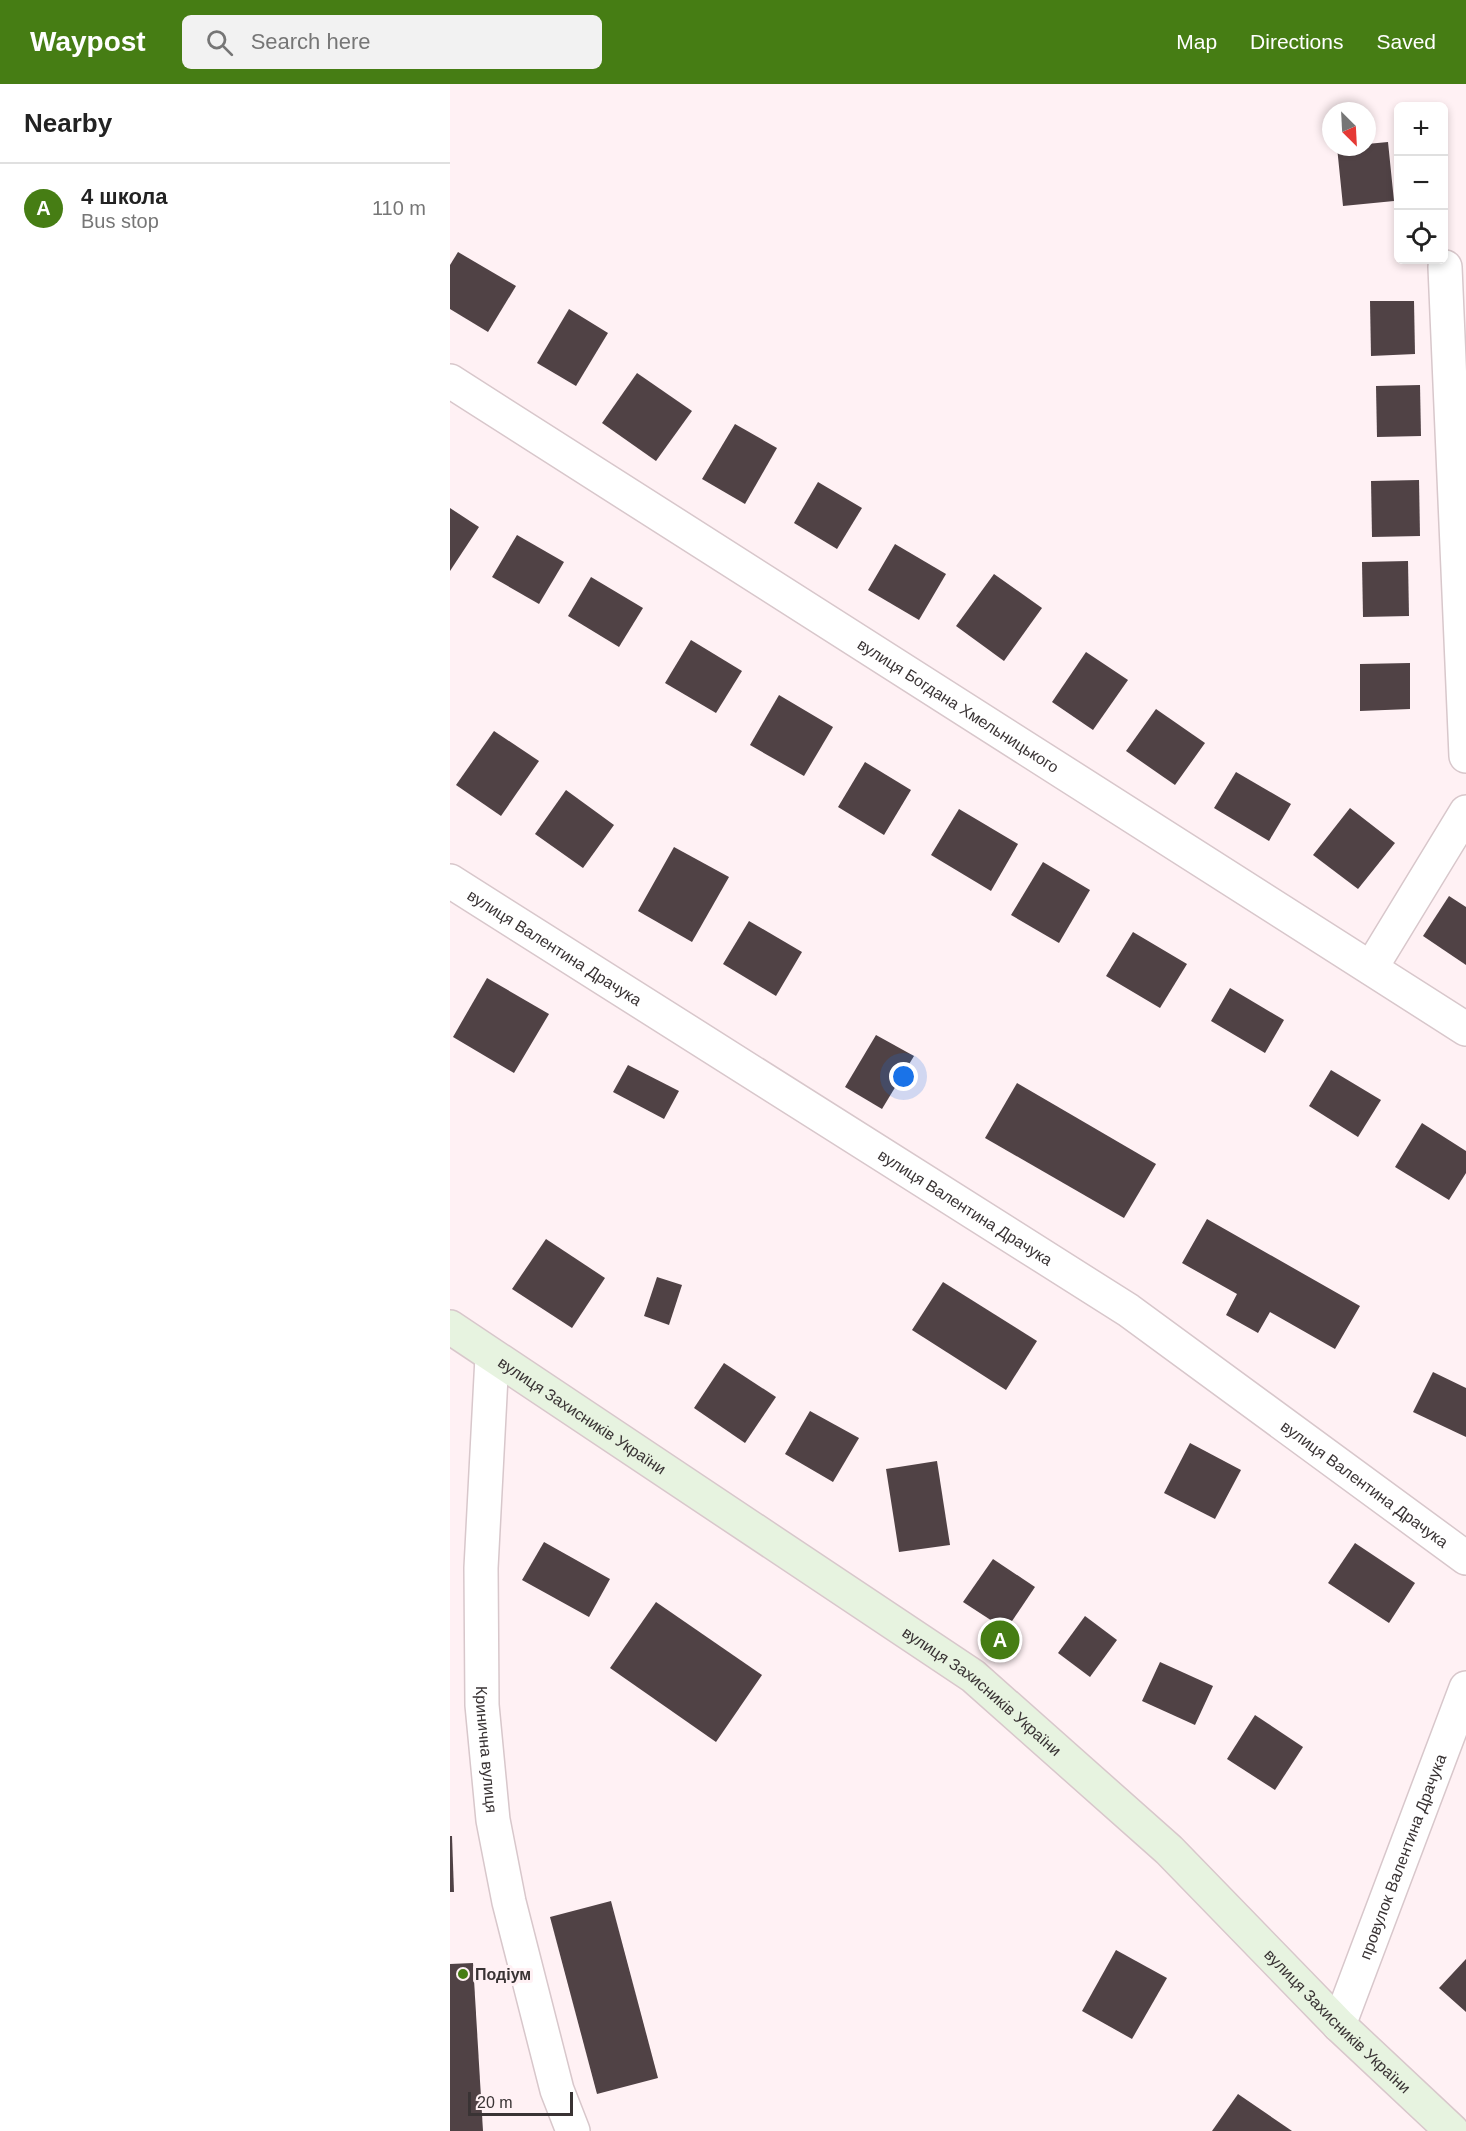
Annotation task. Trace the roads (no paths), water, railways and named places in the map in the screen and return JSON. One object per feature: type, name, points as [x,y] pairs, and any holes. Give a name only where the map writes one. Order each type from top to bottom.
[{"type":"main road","name":"вулиця Захисників України","points":[[450,1327],[972,1676],[1169,1850],[1339,2025],[1452,2131]]},
{"type":"street","points":[[1445,267],[1466,756]]},
{"type":"street","name":"вулиця Богдана Хмельницького","points":[[450,381],[1466,1029]]},
{"type":"street","points":[[1371,968],[1466,812]]},
{"type":"street","name":"вулиця Валентина Драчука","points":[[450,881],[1128,1310],[1466,1558]]},
{"type":"street","name":"Кринична вулиця","points":[[492,1357],[481,1568],[482,1705],[492,1809],[512,1912],[557,2090],[573,2131]]},
{"type":"street","name":"провулок Валентина Драчука","points":[[1339,2025],[1466,1688]]},
{"type":"place","name":"4 школа","points":[[1000,1640]]},
{"type":"place","name":"Подіум","points":[[463,1974]]}]
